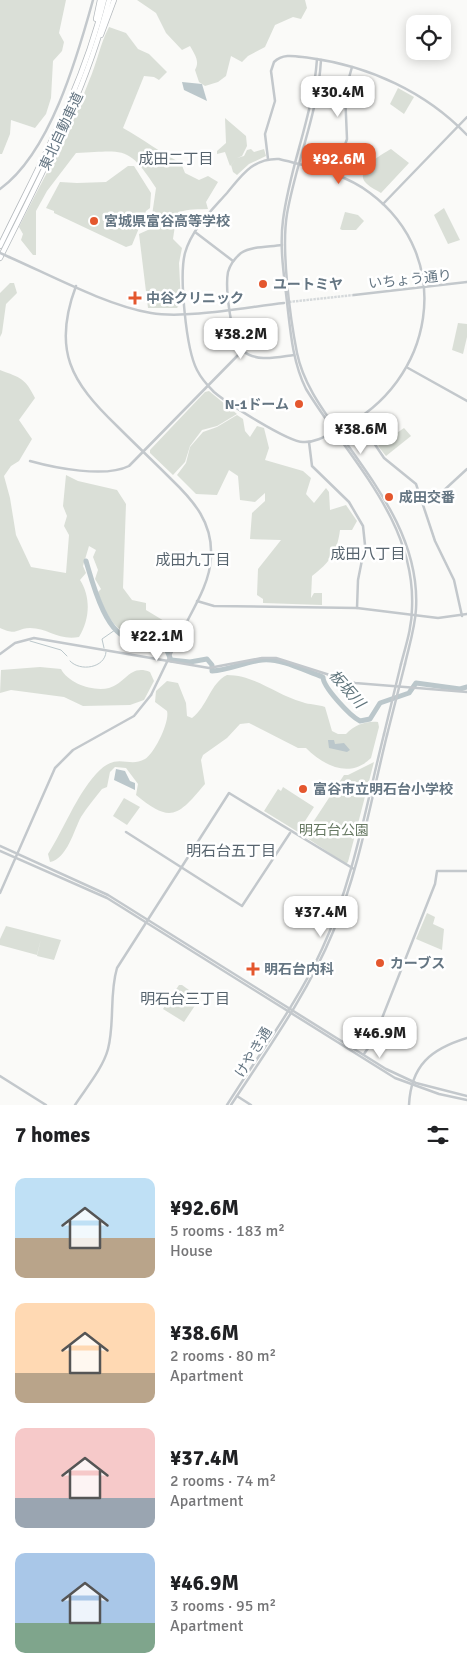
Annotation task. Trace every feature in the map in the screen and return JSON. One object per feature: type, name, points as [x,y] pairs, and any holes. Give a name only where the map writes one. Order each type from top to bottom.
[{"type":"highway","points":[[82,71],[100,0]]},
{"type":"highway","name":"東北自動車道","points":[[0,246],[58,131],[82,71],[104,0]]},
{"type":"highway","name":"東北自動車道","points":[[0,258],[74,106],[96,45],[108,0]]},
{"type":"highway","points":[[96,45],[114,0]]},
{"type":"street","points":[[0,189],[25,166],[40,143],[72,68],[93,0]]},
{"type":"street","points":[[268,159],[265,134],[275,101],[271,71],[274,62],[278,58],[288,55],[319,59],[374,74],[412,92],[458,126],[467,135]]},
{"type":"street","points":[[229,1105],[289,1009],[321,951],[338,910],[352,869],[414,615],[414,572],[403,533],[388,505],[306,389],[294,355],[282,245],[284,211],[298,164],[302,160],[316,103],[319,59]]},
{"type":"street","points":[[319,59],[313,101],[287,214],[285,234],[296,344],[300,364],[307,383],[335,430]]},
{"type":"street","points":[[335,174],[347,139],[345,92],[352,67]]},
{"type":"street","points":[[383,204],[467,117]]},
{"type":"street","points":[[268,159],[298,164],[335,174],[360,187],[383,204],[397,220],[412,243],[420,266],[424,287],[425,308],[422,332],[408,368],[387,396],[358,419],[309,442],[290,439],[220,397],[208,386],[196,369],[192,355],[186,313],[183,262],[195,232],[246,170],[254,164],[268,159]]},
{"type":"street","points":[[195,232],[234,260]]},
{"type":"street","points":[[282,245],[249,250],[234,260],[228,274],[234,337],[243,350],[252,356],[264,358],[294,355]]},
{"type":"street","points":[[0,252],[134,310],[160,314],[186,313],[284,302]]},
{"type":"street","name":"いちょう通り","points":[[354,295],[467,282]]},
{"type":"street","points":[[0,893],[50,776],[60,762],[73,750],[130,719],[145,705],[197,601],[210,565],[211,548],[207,526],[194,502],[94,404],[77,379],[70,364],[66,340],[66,322],[76,286]]},
{"type":"street","points":[[30,461],[65,470],[118,470],[129,466],[243,350]]},
{"type":"street","points":[[408,368],[467,402]]},
{"type":"street","points":[[358,419],[384,458],[416,484],[435,541],[454,580],[462,616]]},
{"type":"street","points":[[309,442],[312,466],[349,502],[362,526],[365,545],[358,580],[357,608]]},
{"type":"street","points":[[424,505],[441,493],[467,469]]},
{"type":"street","points":[[197,601],[214,606],[357,608],[444,618],[467,614]]},
{"type":"street","points":[[0,654],[15,643],[34,638],[209,668],[262,658],[276,658],[342,680],[415,689],[467,692]]},
{"type":"street","points":[[75,1105],[108,1051],[111,1035],[111,994],[116,968],[228,793],[352,869]]},
{"type":"street","points":[[126,832],[242,906],[290,832]]},
{"type":"street","points":[[0,846],[147,920],[412,1083]]},
{"type":"street","points":[[0,851],[16,855]]},
{"type":"street","points":[[364,1055],[372,1041],[436,880],[437,870],[467,871]]},
{"type":"street","points":[[289,1009],[384,1072],[412,1083],[467,1098]]},
{"type":"street","name":"けやき通","points":[[229,1105],[237,1096],[289,1009]]},
{"type":"street","points":[[409,1105],[412,1083],[419,1067],[434,1052],[467,1038]]},
{"type":"street","points":[[0,1076],[46,1105]]},
{"type":"street","points":[[237,1096],[252,1105]]},
{"type":"green space","points":[[0,0],[66,0],[59,33],[64,42],[62,51],[53,61],[51,98],[46,114],[35,128],[11,120],[10,134],[2,154],[0,154]]},
{"type":"green space","points":[[137,0],[305,0],[307,8],[301,19],[293,17],[275,25],[265,47],[248,56],[242,62],[231,56],[226,76],[218,82],[205,86],[199,82],[195,70],[196,58],[190,46],[182,50],[166,33],[156,13]]},
{"type":"green space","points":[[109,27],[126,33],[138,49],[149,54],[167,72],[159,80],[154,77],[144,76],[123,128],[181,163],[185,173],[199,180],[208,176],[218,182],[206,202],[208,209],[184,211],[180,213],[176,221],[173,239],[182,248],[179,263],[181,303],[177,308],[148,308],[139,234],[150,229],[156,188],[139,164],[124,154],[115,152],[76,153],[47,191],[36,211],[36,255],[33,255],[21,240],[23,234],[19,227],[73,119]]},
{"type":"green space","points":[[398,88],[414,97],[404,114],[390,104]]},
{"type":"green space","points":[[225,118],[246,136],[247,146],[242,156],[237,158],[244,156],[247,150],[251,149],[254,152],[264,149],[266,156],[249,164],[237,175],[233,172],[231,165],[236,159],[230,166],[225,152],[217,154],[217,151],[226,143]]},
{"type":"green space","points":[[391,149],[409,163],[381,193],[367,184],[363,179],[363,174],[370,164]]},
{"type":"green space","points":[[128,166],[134,166],[151,193],[150,208],[146,211],[132,245],[126,247],[46,208],[60,182],[106,182]]},
{"type":"green space","points":[[444,208],[460,240],[448,244],[434,215]]},
{"type":"green space","points":[[345,212],[358,215],[364,221],[356,230],[340,229]]},
{"type":"green space","points":[[10,283],[14,283],[17,293],[6,304],[0,337],[0,293]]},
{"type":"green space","points":[[458,323],[467,324],[467,337],[463,354],[452,350]]},
{"type":"green space","points":[[0,370],[22,379],[35,398],[19,420],[32,439],[19,461],[11,466],[4,476],[16,535],[31,567],[66,573],[69,535],[64,526],[67,516],[63,506],[66,475],[78,481],[117,490],[126,504],[123,588],[132,600],[146,603],[146,610],[179,630],[172,644],[161,636],[133,634],[116,626],[109,617],[98,592],[101,589],[95,579],[98,570],[93,557],[96,550],[89,546],[83,566],[86,573],[80,580],[86,594],[88,608],[83,630],[79,637],[59,636],[30,628],[13,632],[0,628]]},
{"type":"green space","points":[[209,391],[237,414],[217,426],[202,430],[190,446],[185,462],[173,475],[150,453],[150,450],[205,392]]},
{"type":"green space","points":[[237,415],[243,419],[245,431],[250,437],[257,426],[264,428],[269,448],[265,460],[303,471],[311,478],[306,494],[314,503],[326,488],[329,492],[330,510],[346,505],[357,521],[352,530],[340,530],[337,545],[332,556],[312,576],[311,598],[314,593],[322,593],[322,605],[263,603],[263,599],[257,595],[258,569],[281,540],[250,539],[252,513],[265,501],[265,493],[255,502],[240,500],[238,476],[229,470],[217,495],[196,494],[177,475],[186,463],[190,447],[203,432],[217,427]]},
{"type":"green space","points":[[404,428],[411,436],[386,456],[378,446]]},
{"type":"green space","points":[[40,667],[61,669],[64,674],[75,682],[96,689],[115,686],[138,670],[150,672],[154,681],[144,700],[130,705],[83,706],[64,697],[11,690],[0,693],[1,670]]},
{"type":"green space","points":[[227,675],[247,678],[292,699],[325,707],[332,731],[338,734],[346,734],[353,728],[365,723],[378,722],[379,727],[371,758],[355,768],[337,768],[321,760],[306,748],[298,748],[249,723],[240,724],[227,738],[203,755],[201,760],[205,784],[188,803],[174,812],[166,813],[158,810],[136,795],[138,784],[126,768],[115,767],[110,772],[107,787],[102,789],[88,806],[61,856],[50,862],[48,854],[82,792],[96,774],[110,763],[116,761],[139,762],[149,756],[157,745],[164,730],[167,711],[155,702],[156,691],[167,681],[178,683],[186,703],[187,716],[192,718],[202,708],[217,683]]},
{"type":"green space","name":"明石台公園","points":[[374,762],[346,864],[304,836],[344,775],[348,775]]},
{"type":"green space","points":[[283,787],[314,807],[298,832],[264,811],[278,789],[281,791]]},
{"type":"green space","points":[[124,798],[140,807],[127,825],[113,816]]},
{"type":"green space","points":[[427,913],[435,917],[433,924],[444,929],[442,950],[416,939]]},
{"type":"green space","points":[[6,926],[61,940],[54,960],[37,956],[41,939],[37,955],[0,945],[0,939]]},
{"type":"green space","points":[[179,985],[182,985],[200,998],[184,1022],[163,1009]]},
{"type":"shaded area","points":[[182,82],[202,84],[207,101],[184,90]]},
{"type":"shaded area","points":[[328,740],[334,740],[335,744],[344,743],[350,750],[347,752],[329,748]]},
{"type":"shaded area","points":[[116,769],[125,771],[130,781],[135,783],[135,790],[114,780]]},
{"type":"waterway","name":"板坂川","points":[[86,561],[101,607],[114,628],[122,635],[131,638],[154,637],[162,639],[171,660],[190,662],[207,659],[212,665],[212,671],[262,660],[285,663],[323,677],[327,687],[338,701],[360,721],[370,719],[380,703],[409,693],[416,683],[460,689],[467,687]]},
{"type":"waterway","points":[[104,648],[102,639],[115,630]]},
{"type":"waterway","points":[[30,641],[61,650],[67,656]]},
{"type":"waterway","points":[[70,661],[80,666],[91,667],[101,662],[106,652]]},
{"type":"tunnel","points":[[289,302],[354,295]]},
{"type":"place","name":"宮城県富谷高等学校","points":[[94,221]]},
{"type":"place","name":"ユートミヤ","points":[[263,284]]},
{"type":"place","name":"中谷クリニック","points":[[135,298]]},
{"type":"place","name":"N-1ドーム","points":[[299,404]]},
{"type":"place","name":"成田交番","points":[[389,497]]},
{"type":"place","name":"富谷市立明石台小学校","points":[[303,789]]},
{"type":"place","name":"カーブス","points":[[380,963]]},
{"type":"place","name":"明石台内科","points":[[253,969]]},
{"type":"district","name":"成田二丁目","points":[[176,159]]},
{"type":"district","name":"成田八丁目","points":[[368,554]]},
{"type":"district","name":"成田九丁目","points":[[193,560]]},
{"type":"district","name":"明石台五丁目","points":[[231,851]]},
{"type":"district","name":"明石台三丁目","points":[[185,999]]}]
